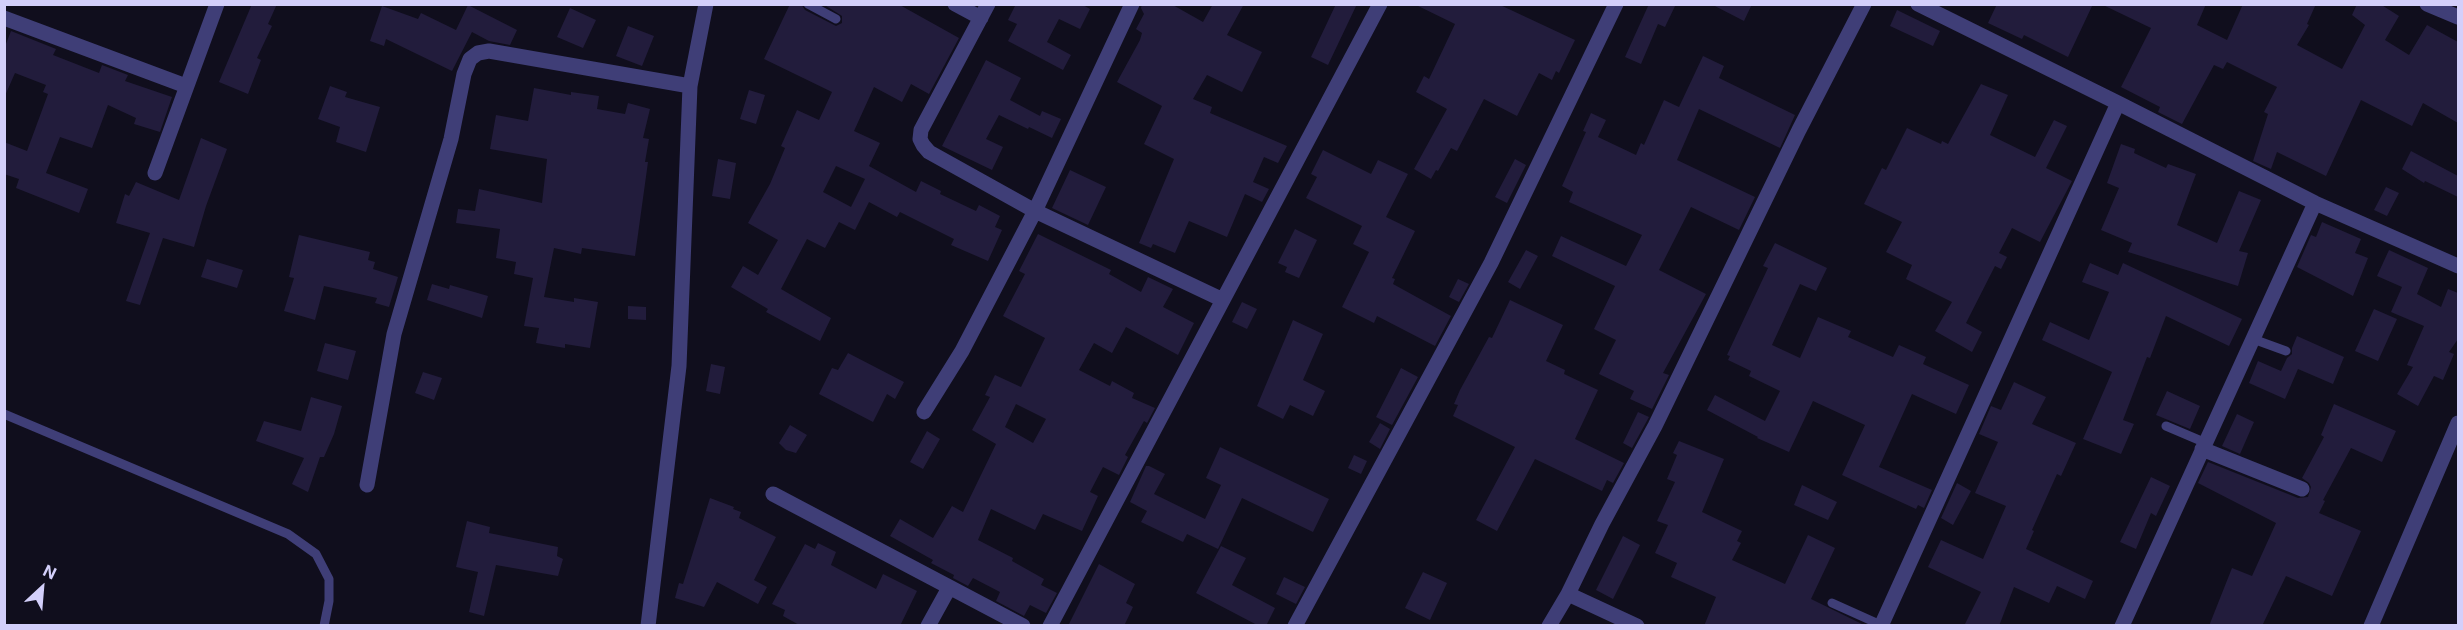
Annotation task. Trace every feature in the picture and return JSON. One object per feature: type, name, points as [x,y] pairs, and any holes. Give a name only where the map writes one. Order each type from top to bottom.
[{"type":"street","points":[[155,173],[217,4]]},
{"type":"street","points":[[648,626],[679,366],[690,86],[706,4]]},
{"type":"street","points":[[955,4],[984,11],[921,130],[920,139],[929,152],[1035,211],[1223,300]]},
{"type":"street","points":[[924,412],[962,351],[1035,211],[1132,4]]},
{"type":"street","points":[[1050,626],[1380,4]]},
{"type":"street","points":[[1295,626],[1491,263],[1616,4]]},
{"type":"street","points":[[1549,626],[1568,594],[1602,524],[1655,426],[1799,130],[1864,4]]},
{"type":"street","points":[[1918,4],[2315,203],[2458,266]]},
{"type":"street","points":[[2427,4],[2458,17]]},
{"type":"street","points":[[4,18],[186,86]]},
{"type":"street","points":[[367,485],[394,334],[451,139],[464,74],[470,59],[478,53],[489,51],[690,86]]},
{"type":"street","points":[[1881,625],[2118,103]]},
{"type":"street","points":[[2122,626],[2315,203]]},
{"type":"street","points":[[2371,626],[2458,423]]},
{"type":"street","points":[[2204,446],[2302,489]]},
{"type":"street","points":[[774,494],[1023,626]]},
{"type":"street","points":[[928,626],[948,588]]},
{"type":"street","points":[[1568,594],[1637,626]]},
{"type":"lane","points":[[808,4],[836,19]]},
{"type":"lane","points":[[2253,339],[2286,351]]},
{"type":"lane","points":[[4,414],[288,534],[316,554],[329,579],[329,601],[324,626]]},
{"type":"lane","points":[[2166,426],[2204,446]]},
{"type":"lane","points":[[1832,603],[1881,625]]},
{"type":"building","points":[[252,4],[277,4],[268,24],[272,26],[257,58],[261,60],[248,94],[219,82]]},
{"type":"building","points":[[790,4],[801,4],[805,10],[836,26],[842,23],[842,16],[823,4],[898,4],[959,38],[929,94],[911,84],[902,102],[874,87],[854,131],[880,143],[869,166],[916,192],[921,181],[941,191],[940,194],[976,211],[979,205],[1000,216],[995,227],[1002,230],[988,261],[951,245],[954,239],[900,212],[897,217],[869,202],[855,230],[839,222],[825,248],[807,239],[781,289],[831,318],[820,341],[766,312],[768,309],[731,287],[743,266],[758,275],[778,240],[748,223],[770,184],[785,148],[781,146],[797,110],[819,120],[832,92],[764,59]],"holes":[[[836,166],[865,179],[851,207],[823,192]]]},
{"type":"building","points":[[1016,4],[1081,4],[1090,9],[1080,29],[1059,19],[1047,42],[1071,55],[1063,70],[1008,41],[1017,24],[1008,20]]},
{"type":"building","points":[[1142,4],[1171,4],[1203,22],[1213,4],[1244,4],[1227,35],[1262,52],[1242,92],[1207,75],[1193,99],[1212,107],[1210,113],[1287,146],[1278,163],[1264,157],[1253,182],[1269,189],[1262,202],[1245,194],[1227,237],[1189,221],[1175,253],[1153,244],[1151,248],[1139,243],[1174,159],[1144,144],[1162,106],[1117,82],[1140,40],[1142,33],[1136,29],[1144,14]]},
{"type":"building","points":[[1336,4],[1357,4],[1328,65],[1311,57]]},
{"type":"building","points":[[1414,4],[1498,4],[1575,40],[1559,73],[1556,71],[1552,80],[1539,73],[1517,116],[1484,99],[1457,151],[1451,148],[1431,179],[1414,169],[1447,109],[1416,92],[1424,76],[1429,79],[1455,24]]},
{"type":"building","points":[[1649,4],[1676,4],[1665,27],[1658,24],[1641,64],[1625,57]]},
{"type":"building","points":[[1711,4],[1752,4],[1744,21]]},
{"type":"building","points":[[1997,4],[2093,4],[2068,57],[2024,35],[2022,39],[1988,23]]},
{"type":"building","points":[[2101,4],[2206,4],[2197,25],[2227,40],[2243,4],[2316,4],[2307,24],[2309,25],[2297,45],[2342,69],[2365,25],[2352,15],[2357,4],[2380,4],[2399,16],[2385,40],[2409,55],[2427,25],[2458,42],[2458,123],[2423,103],[2412,126],[2361,100],[2326,176],[2277,152],[2271,169],[2253,161],[2268,114],[2264,112],[2277,87],[2227,62],[2223,69],[2214,65],[2182,124],[2158,112],[2160,107],[2121,87],[2151,28]]},
{"type":"building","points":[[468,5],[517,30],[510,45],[489,41],[472,32],[452,71],[386,39],[384,46],[370,41],[382,6],[418,19],[421,13],[456,30]]},
{"type":"building","points":[[570,8],[596,20],[583,48],[557,37]]},
{"type":"building","points":[[1897,10],[1940,31],[1933,46],[1890,26]]},
{"type":"building","points":[[628,26],[654,36],[642,66],[616,56]]},
{"type":"building","points":[[11,31],[56,49],[53,55],[99,73],[102,65],[128,75],[125,81],[172,97],[160,132],[134,124],[136,118],[108,105],[92,148],[60,137],[46,173],[88,189],[79,213],[16,188],[19,179],[4,174],[4,142],[27,151],[48,94],[43,92],[46,85],[15,73],[4,98],[4,49]]},
{"type":"building","points":[[1703,56],[1724,66],[1719,78],[1795,115],[1780,148],[1699,109],[1677,160],[1755,197],[1739,230],[1691,207],[1659,270],[1706,294],[1663,373],[1669,375],[1652,409],[1630,399],[1634,391],[1599,374],[1616,340],[1594,329],[1615,286],[1552,256],[1561,236],[1626,266],[1642,235],[1569,202],[1573,192],[1562,186],[1586,132],[1583,131],[1591,113],[1606,120],[1598,137],[1636,155],[1641,143],[1644,145],[1664,100],[1679,107]]},
{"type":"building","points":[[986,60],[1021,78],[1010,100],[1040,116],[1042,111],[1061,119],[1052,138],[999,115],[986,139],[1003,147],[992,170],[942,146]]},
{"type":"building","points":[[1981,84],[2008,95],[1990,135],[2035,157],[2054,120],[2067,126],[2046,168],[2072,181],[2040,242],[2012,228],[1999,253],[2007,257],[2001,269],[1995,266],[1966,323],[1982,332],[1972,352],[1935,331],[1952,302],[1906,279],[1912,265],[1886,252],[1902,222],[1864,204],[1882,168],[1886,170],[1907,128],[1941,144],[1942,141],[1948,144]]},
{"type":"building","points":[[330,86],[347,92],[345,97],[380,107],[366,152],[336,142],[340,127],[318,119]]},
{"type":"building","points":[[534,88],[571,95],[571,92],[599,96],[597,109],[625,114],[628,103],[650,109],[643,138],[649,139],[645,162],[648,162],[635,256],[582,248],[581,254],[554,248],[544,297],[574,302],[574,298],[598,302],[590,348],[565,344],[565,348],[536,343],[539,328],[524,326],[533,278],[514,274],[516,262],[496,258],[500,229],[456,223],[458,209],[475,211],[479,189],[542,203],[547,159],[490,149],[496,115],[528,121]]},
{"type":"building","points":[[749,90],[765,95],[756,124],[740,119]]},
{"type":"building","points":[[201,138],[227,149],[194,247],[163,238],[140,305],[126,301],[150,233],[116,223],[125,194],[129,196],[136,182],[179,200]]},
{"type":"building","points":[[2121,144],[2135,149],[2134,153],[2166,168],[2168,164],[2196,174],[2177,225],[2217,243],[2239,191],[2261,200],[2239,251],[2248,253],[2238,286],[2128,252],[2132,243],[2101,230],[2119,188],[2107,183]]},
{"type":"building","points":[[1323,150],[1371,174],[1378,160],[1408,174],[1386,217],[1415,231],[1392,278],[1395,279],[1393,284],[1451,316],[1435,346],[1377,316],[1374,323],[1342,307],[1369,252],[1353,244],[1362,226],[1306,198],[1317,177],[1311,174]]},
{"type":"building","points":[[2411,151],[2458,176],[2458,197],[2425,181],[2424,183],[2402,169]]},
{"type":"building","points":[[718,159],[736,163],[730,199],[712,196]]},
{"type":"building","points":[[1515,159],[1526,165],[1507,203],[1495,197]]},
{"type":"building","points":[[1070,170],[1106,187],[1088,225],[1052,208]]},
{"type":"building","points":[[2386,187],[2399,193],[2387,216],[2374,210]]},
{"type":"building","points":[[2322,222],[2361,239],[2355,253],[2368,258],[2353,296],[2297,267],[2311,235],[2316,237]]},
{"type":"building","points":[[1295,229],[1317,240],[1299,278],[1285,272],[1287,267],[1278,263]]},
{"type":"building","points":[[1038,234],[1111,270],[1109,274],[1141,292],[1148,277],[1173,289],[1163,307],[1194,323],[1178,355],[1126,327],[1112,353],[1094,343],[1079,370],[1110,386],[1112,381],[1134,393],[1132,398],[1155,408],[1147,423],[1144,421],[1125,455],[1128,457],[1119,475],[1103,467],[1090,492],[1098,496],[1082,531],[1043,514],[1035,530],[991,509],[978,540],[1013,558],[1012,561],[1044,579],[1041,585],[1057,593],[1046,613],[1030,605],[1024,616],[996,601],[1000,592],[973,578],[968,586],[953,578],[954,575],[931,563],[933,560],[890,536],[900,519],[933,538],[952,506],[963,512],[996,444],[972,430],[990,397],[985,395],[995,375],[1021,387],[1045,338],[1003,316],[1025,274],[1019,271]],"holes":[[[1016,404],[1046,419],[1033,443],[1005,427]]]},
{"type":"building","points":[[299,235],[370,252],[368,260],[375,262],[373,269],[398,277],[389,307],[375,303],[377,298],[324,286],[315,320],[284,311],[294,278],[289,277]]},
{"type":"building","points":[[1775,243],[1827,268],[1816,291],[1800,284],[1772,345],[1800,358],[1818,317],[1851,331],[1848,337],[1893,357],[1899,345],[1926,357],[1923,364],[1969,385],[1956,414],[1912,394],[1879,467],[1932,490],[1924,508],[1918,505],[1916,509],[1842,475],[1865,425],[1813,401],[1789,452],[1757,438],[1707,410],[1715,395],[1765,421],[1780,391],[1749,376],[1751,371],[1728,360],[1730,356],[1727,355],[1768,268],[1763,266]]},
{"type":"building","points":[[1526,250],[1538,256],[1520,289],[1508,282]]},
{"type":"building","points":[[2389,250],[2428,268],[2417,294],[2441,307],[2448,289],[2458,293],[2458,339],[2449,352],[2454,354],[2443,380],[2434,376],[2418,406],[2397,394],[2413,367],[2407,365],[2424,326],[2391,312],[2402,287],[2377,276]]},
{"type":"building","points":[[207,259],[243,270],[237,288],[201,277]]},
{"type":"building","points":[[2090,263],[2118,275],[2123,263],[2242,319],[2229,346],[2166,316],[2150,358],[2147,357],[2123,420],[2134,424],[2121,454],[2083,439],[2112,372],[2042,340],[2050,322],[2089,340],[2109,292],[2082,282]]},
{"type":"building","points":[[1458,279],[1469,284],[1459,302],[1449,297]]},
{"type":"building","points":[[432,284],[449,289],[450,285],[488,296],[482,318],[427,300]]},
{"type":"building","points":[[1510,300],[1563,325],[1546,361],[1565,370],[1564,374],[1598,390],[1575,439],[1624,463],[1613,483],[1607,480],[1602,491],[1535,459],[1497,531],[1476,520],[1515,447],[1453,416],[1458,405],[1454,404],[1460,390],[1489,337],[1492,338]]},
{"type":"building","points":[[1242,302],[1257,309],[1247,329],[1232,322]]},
{"type":"building","points":[[628,306],[646,307],[646,320],[628,319]]},
{"type":"building","points":[[2374,309],[2397,319],[2378,361],[2355,351]]},
{"type":"building","points":[[1293,320],[1323,334],[1303,380],[1325,391],[1313,416],[1290,405],[1283,419],[1257,406]]},
{"type":"building","points":[[2297,336],[2344,357],[2333,384],[2298,369],[2285,399],[2249,383],[2258,361],[2281,371],[2287,358],[2292,354]]},
{"type":"building","points":[[325,343],[356,351],[348,380],[317,371]]},
{"type":"building","points":[[848,353],[904,382],[895,399],[887,394],[873,422],[819,394],[832,368],[838,370]]},
{"type":"building","points":[[711,364],[725,367],[720,394],[706,391]]},
{"type":"building","points":[[1401,368],[1418,377],[1392,425],[1376,417]]},
{"type":"building","points":[[423,372],[442,378],[434,400],[415,393]]},
{"type":"building","points":[[2014,382],[2046,397],[2032,424],[2076,443],[2061,476],[2057,474],[2026,549],[2093,581],[2085,599],[2057,586],[2049,603],[2014,587],[1999,626],[1964,626],[1981,592],[1928,567],[1941,540],[1983,559],[2006,506],[1975,493],[1998,442],[1979,434],[1991,406],[2001,410]]},
{"type":"building","points":[[2167,391],[2200,406],[2190,429],[2156,415]]},
{"type":"building","points":[[311,397],[342,406],[334,434],[324,457],[320,457],[308,492],[292,484],[304,458],[256,441],[264,421],[301,431]]},
{"type":"building","points":[[2334,404],[2396,431],[2382,462],[2351,448],[2323,500],[2325,501],[2319,513],[2361,531],[2332,596],[2286,576],[2262,626],[2209,626],[2232,568],[2252,576],[2276,523],[2198,483],[2208,462],[2298,498],[2308,497],[2311,487],[2302,478],[2324,437],[2321,435]]},
{"type":"building","points":[[1638,412],[1649,417],[1632,448],[1623,443]]},
{"type":"building","points":[[2237,414],[2254,422],[2240,454],[2222,446]]},
{"type":"building","points":[[1380,423],[1390,429],[1380,449],[1369,442]]},
{"type":"building","points":[[790,425],[807,435],[796,453],[786,450],[779,443]]},
{"type":"building","points":[[927,431],[940,439],[923,469],[910,462]]},
{"type":"building","points":[[1679,441],[1724,459],[1702,512],[1742,531],[1737,541],[1741,543],[1732,560],[1785,584],[1808,535],[1835,548],[1811,599],[1866,626],[1704,626],[1716,597],[1671,577],[1677,563],[1655,553],[1668,525],[1657,521],[1675,482],[1667,479],[1677,455],[1673,453]]},
{"type":"building","points":[[1220,447],[1329,499],[1313,532],[1242,498],[1218,549],[1187,534],[1183,542],[1141,522],[1147,511],[1130,502],[1146,466],[1165,474],[1154,494],[1205,519],[1221,485],[1206,478]]},
{"type":"building","points":[[1354,455],[1367,461],[1361,474],[1348,468]]},
{"type":"building","points":[[2151,477],[2170,486],[2156,516],[2151,513],[2136,549],[2120,542]]},
{"type":"building","points":[[1957,483],[1971,491],[1953,525],[1941,518]]},
{"type":"building","points":[[1802,485],[1837,502],[1828,520],[1794,505]]},
{"type":"building","points":[[710,498],[734,507],[733,509],[741,512],[739,518],[776,537],[754,580],[767,587],[758,604],[717,582],[704,607],[675,598],[679,583],[683,584]]},
{"type":"building","points":[[467,521],[490,527],[489,533],[558,547],[557,556],[563,559],[558,576],[496,565],[484,616],[469,612],[478,572],[456,567]]},
{"type":"building","points":[[1623,536],[1640,545],[1613,599],[1596,590]]},
{"type":"building","points":[[818,543],[836,552],[831,565],[876,589],[883,574],[917,591],[900,626],[801,626],[783,616],[785,610],[772,604],[805,544],[815,549]]},
{"type":"building","points":[[1221,546],[1246,558],[1232,585],[1275,608],[1266,626],[1259,626],[1196,593]]},
{"type":"building","points":[[1099,564],[1135,584],[1126,603],[1133,607],[1124,626],[1068,626]]},
{"type":"building","points":[[1423,572],[1447,583],[1430,620],[1405,608]]},
{"type":"building","points":[[1284,577],[1305,587],[1296,604],[1276,594]]}]
